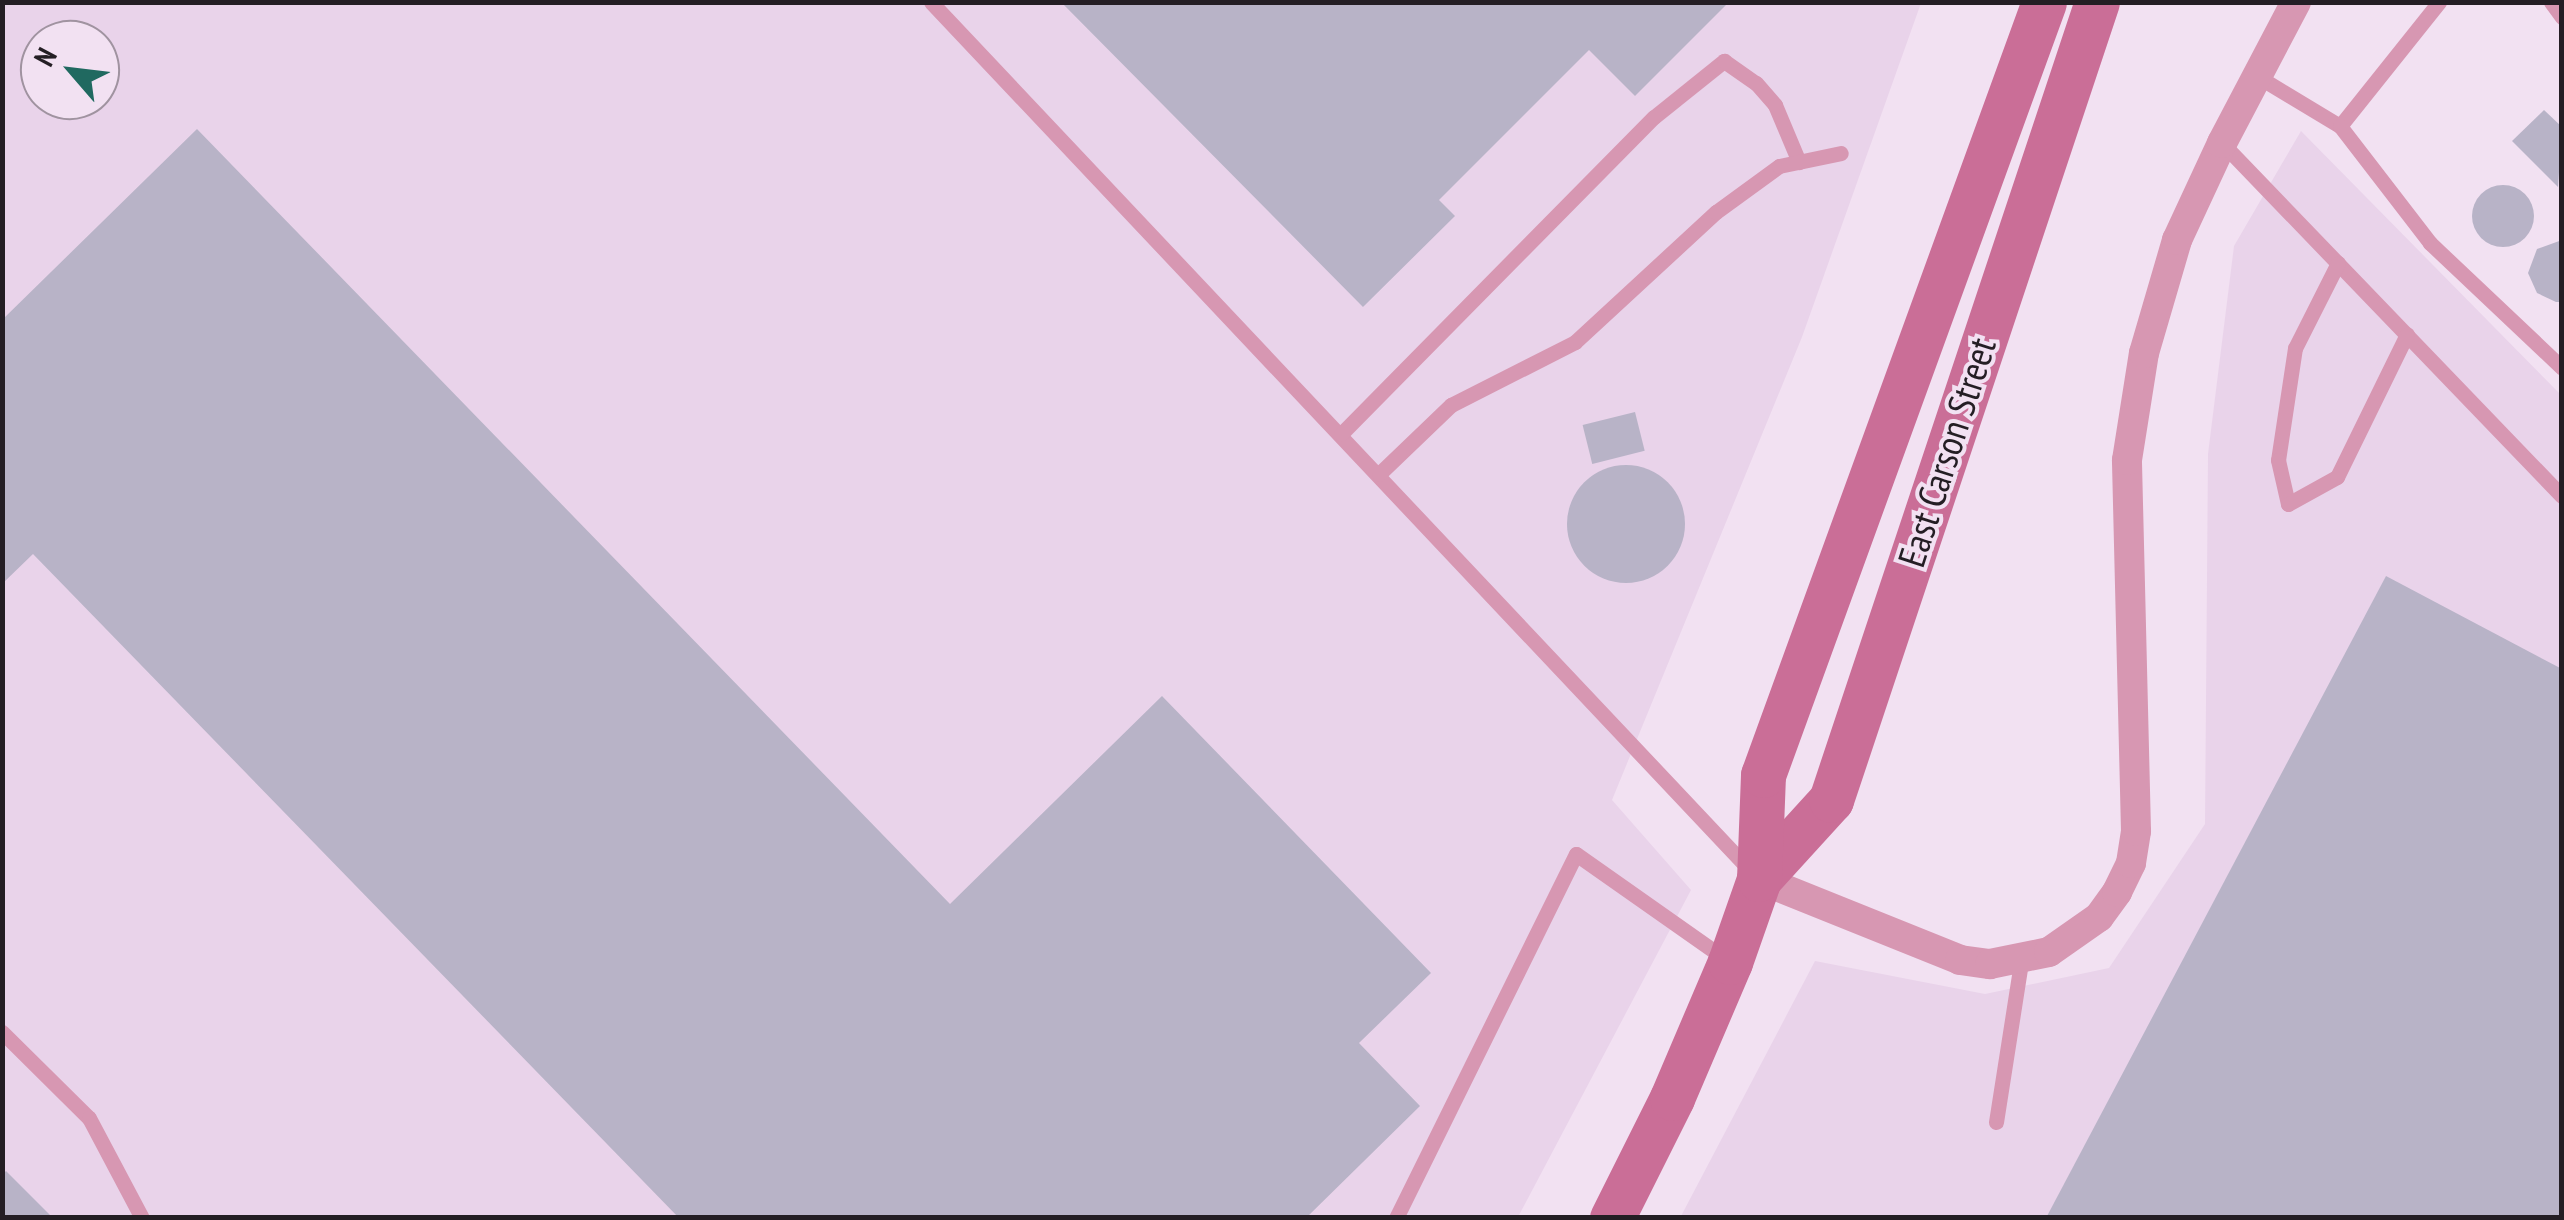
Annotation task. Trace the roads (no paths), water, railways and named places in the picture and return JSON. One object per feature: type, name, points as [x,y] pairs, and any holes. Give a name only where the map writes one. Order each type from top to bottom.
[{"type":"main road","name":"East Carson Street","points":[[1612,1218],[1672,1098],[1730,962],[1759,879],[1763,774],[2044,2]]},
{"type":"main road","name":"East Carson Street","points":[[1759,879],[1831,800],[2097,2]]},
{"type":"street","points":[[1759,879],[1960,960],[1990,964],[2021,962],[2049,952],[2099,918],[2130,863],[2136,830],[2126,515],[2131,424],[2144,353],[2177,240],[2222,142],[2296,2]]},
{"type":"lane","points":[[931,2],[1759,879]]},
{"type":"lane","points":[[2340,126],[2439,2]]},
{"type":"lane","points":[[2551,2],[2562,16]]},
{"type":"lane","points":[[1341,434],[1654,117],[1724,61],[1756,83],[1774,105],[1798,162]]},
{"type":"lane","points":[[2257,76],[2340,126],[2430,243],[2562,368]]},
{"type":"lane","points":[[2222,142],[2562,496]]},
{"type":"lane","points":[[1380,474],[1451,405],[1575,342],[1716,212],[1779,166],[1841,154]]},
{"type":"lane","points":[[2338,263],[2295,348],[2278,460],[2288,504],[2337,477],[2407,334]]},
{"type":"lane","points":[[1396,1218],[1576,854],[1730,962]]},
{"type":"lane","points":[[1996,1122],[2021,962]]},
{"type":"lane","points":[[2,1032],[89,1118],[142,1218]]}]
